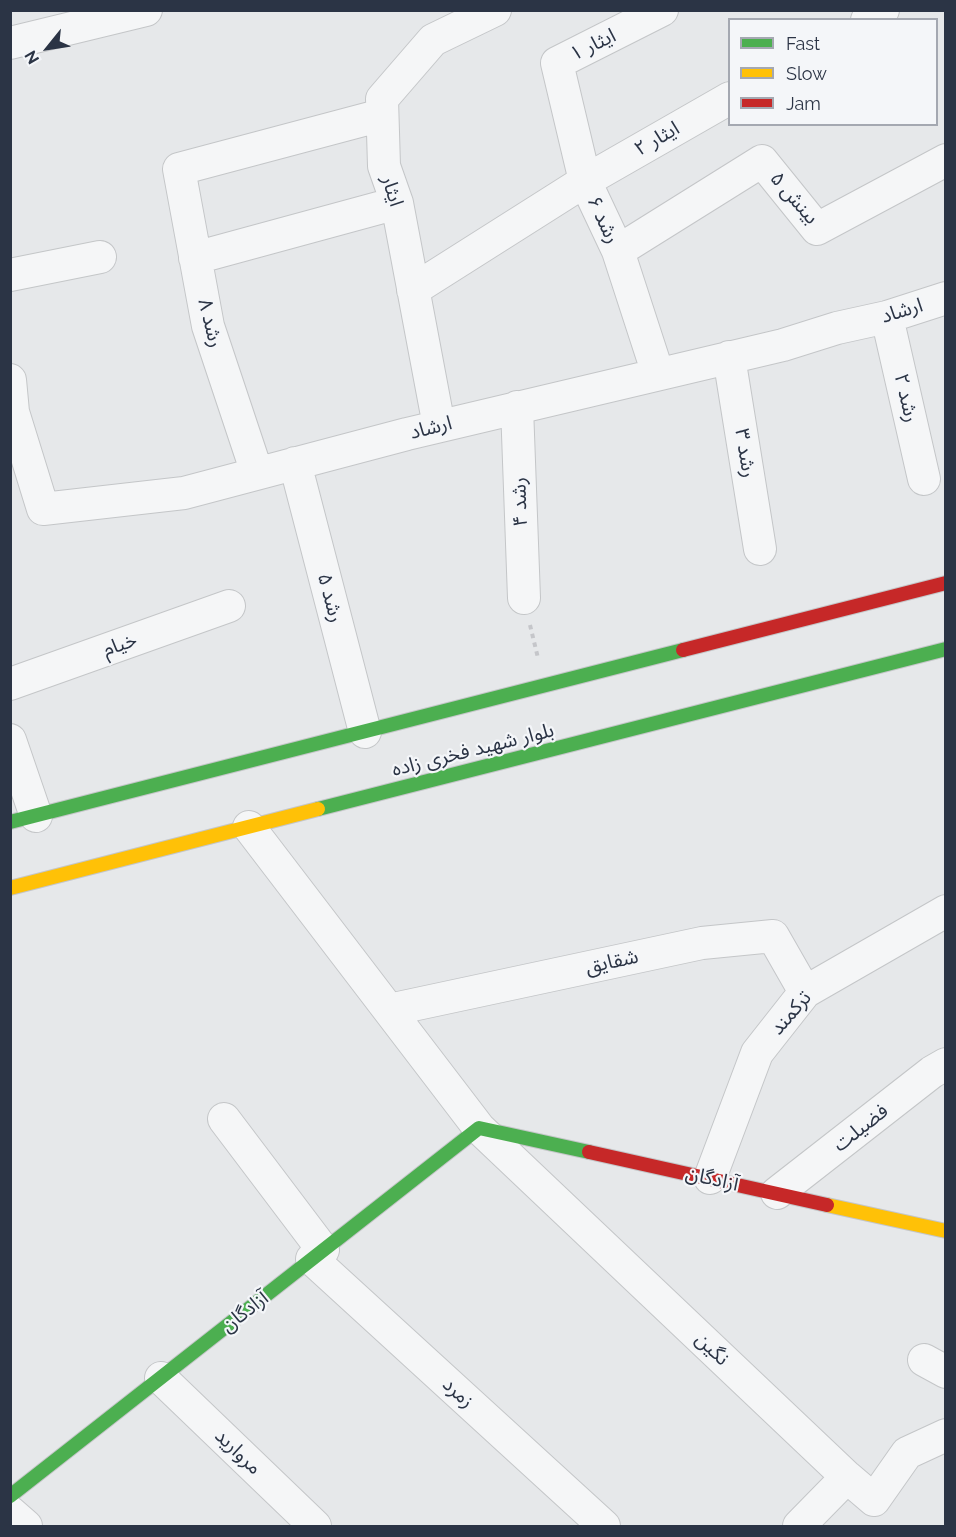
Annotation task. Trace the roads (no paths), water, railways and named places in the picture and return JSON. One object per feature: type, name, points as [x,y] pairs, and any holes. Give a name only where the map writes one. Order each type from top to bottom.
[{"type":"main road","points":[[23,819],[945,583]]},
{"type":"main road","name":"بلوار شهید فخری زاده","points":[[10,888],[945,649]]},
{"type":"main road","name":"آزادگان","points":[[10,1496],[479,1128],[945,1231]]},
{"type":"street","points":[[10,43],[146,10]]},
{"type":"street","name":"ایثار","points":[[439,426],[397,203],[384,166],[382,99],[433,40],[495,10]]},
{"type":"street","name":"ایثار ۱","points":[[556,63],[662,10]]},
{"type":"street","points":[[870,18],[883,10]]},
{"type":"street","name":"رشد ۶","points":[[556,63],[585,181],[618,251],[658,374]]},
{"type":"street","name":"ایثار ۲","points":[[413,290],[585,181],[728,99]]},
{"type":"street","name":"رشد ۸","points":[[258,473],[208,326],[179,169],[382,114]]},
{"type":"street","name":"بینش ۵","points":[[618,251],[762,161],[817,229],[945,160]]},
{"type":"street","points":[[195,258],[397,203]]},
{"type":"street","points":[[10,275],[100,257]]},
{"type":"street","name":"ارشاد","points":[[10,380],[13,412],[43,509],[184,493],[439,426],[887,317],[945,298]]},
{"type":"street","name":"رشد ۲","points":[[887,317],[924,479]]},
{"type":"street","name":"رشد ۳","points":[[729,357],[760,549]]},
{"type":"street","name":"رشد ۴","points":[[517,407],[524,598]]},
{"type":"street","name":"رشد ۵","points":[[295,463],[365,732]]},
{"type":"street","name":"خیام","points":[[10,684],[230,606]]},
{"type":"street","points":[[10,740],[23,819]]},
{"type":"street","points":[[249,827],[479,1128]]},
{"type":"street","name":"ترکمند","points":[[710,1178],[757,1053],[805,992],[945,911]]},
{"type":"street","name":"شقایق","points":[[389,1010],[702,943],[773,936],[805,992]]},
{"type":"street","name":"فضیلت","points":[[777,1193],[945,1064]]},
{"type":"street","name":"زمرد","points":[[224,1119],[318,1254],[604,1527]]},
{"type":"street","name":"نگین","points":[[479,1128],[874,1500],[908,1453],[945,1435]]},
{"type":"street","name":"مروارید","points":[[161,1378],[315,1527]]},
{"type":"street","points":[[799,1527],[847,1477]]},
{"type":"street","points":[[10,1512],[26,1527]]}]
